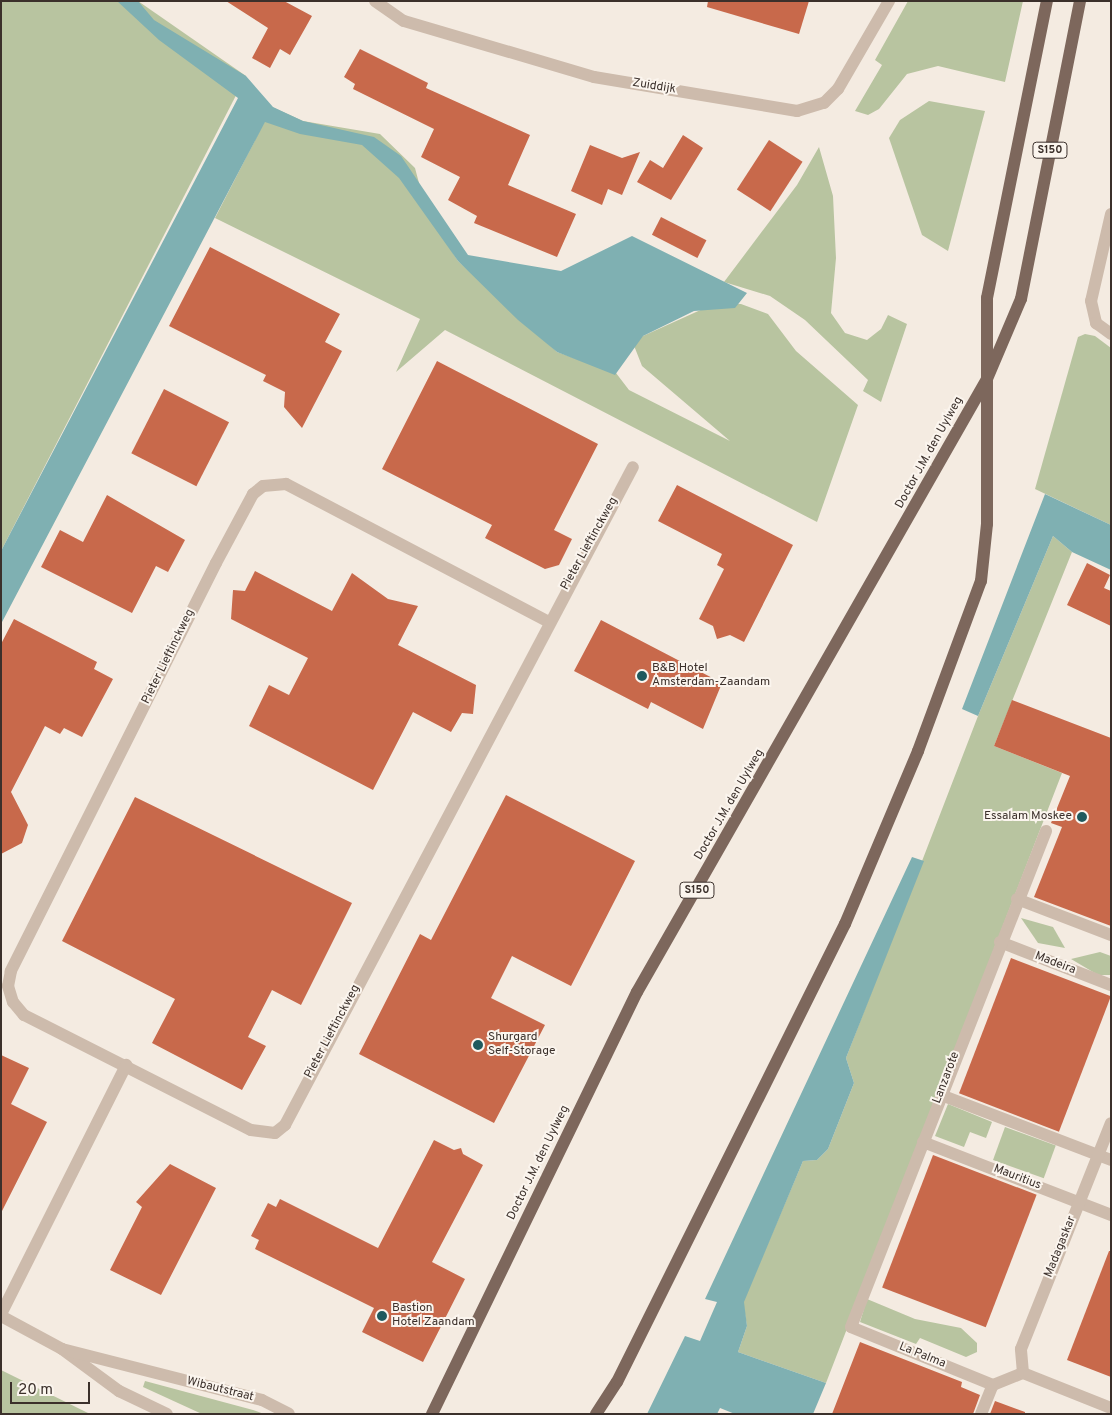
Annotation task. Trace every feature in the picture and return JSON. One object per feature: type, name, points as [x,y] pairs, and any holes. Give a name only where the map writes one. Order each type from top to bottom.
[{"type":"main road","name":"Doctor J.M. den Uylweg","points":[[596,1414],[617,1382],[845,924],[966,629],[982,582],[987,524],[988,298],[1047,1]]},
{"type":"main road","name":"Doctor J.M. den Uylweg","points":[[432,1414],[637,992],[987,379],[1021,299],[1080,1]]},
{"type":"street","name":"Zuiddijk","points":[[375,1],[404,21],[594,77],[797,110],[824,103],[838,89],[889,1]]},
{"type":"street","points":[[1111,214],[1091,301],[1096,323],[1111,334]]},
{"type":"street","name":"Pieter Lieftinckweg","points":[[547,621],[286,484],[263,486],[253,494],[11,971],[8,986],[12,1002],[24,1015],[262,1135],[275,1133],[284,1125],[547,621],[633,467]]},
{"type":"street","name":"Lanzarote","points":[[851,1327],[1017,898],[1046,831]]},
{"type":"street","points":[[1017,898],[1111,935]]},
{"type":"street","name":"Madeira","points":[[1000,942],[1111,985]]},
{"type":"street","points":[[1,1315],[126,1066]]},
{"type":"street","points":[[941,1095],[1111,1160]]},
{"type":"street","name":"Madagaskar","points":[[1023,1373],[1021,1349],[1111,1123]]},
{"type":"street","name":"Mauritius","points":[[923,1142],[1111,1214]]},
{"type":"street","name":"Wibautstraat","points":[[1,1315],[62,1349],[119,1391],[167,1414]]},
{"type":"street","name":"La Palma","points":[[851,1327],[993,1385]]},
{"type":"street","name":"Wibautstraat","points":[[62,1349],[262,1400],[289,1414]]},
{"type":"street","points":[[981,1414],[993,1385],[1023,1373],[1111,1408]]},
{"type":"green space","points":[[1,1],[138,1],[246,76],[1,551]]},
{"type":"green space","points":[[908,1],[1023,1],[1005,82],[938,66],[907,74],[879,109],[868,115],[855,111],[882,65],[875,60]]},
{"type":"green space","points":[[929,101],[985,111],[948,251],[922,235],[889,138],[900,120]]},
{"type":"green space","points":[[272,107],[303,121],[380,134],[415,168],[427,213],[458,261],[557,352],[616,373],[629,390],[730,441],[642,366],[631,338],[643,336],[716,303],[741,304],[768,314],[796,351],[858,405],[817,522],[445,330],[396,372],[420,319],[215,218]]},
{"type":"green space","points":[[819,147],[833,196],[836,258],[831,313],[845,333],[867,340],[881,329],[888,315],[907,324],[881,402],[863,391],[868,380],[805,320],[770,296],[724,282],[797,185]]},
{"type":"green space","points":[[1085,334],[1095,336],[1111,348],[1111,525],[1035,489],[1078,337]]},
{"type":"green space","points":[[1053,536],[1072,552],[994,746],[1062,773],[826,1383],[738,1352],[747,1326],[743,1302],[803,1161],[817,1160],[828,1149],[854,1083],[846,1058],[978,716]]},
{"type":"green space","points":[[1021,918],[1053,927],[1065,948],[1038,943]]},
{"type":"green space","points":[[1100,952],[1111,956],[1111,975],[1098,975],[1071,959]]},
{"type":"green space","points":[[948,1104],[992,1122],[986,1138],[970,1132],[964,1147],[935,1136]]},
{"type":"green space","points":[[1005,1127],[1056,1145],[1044,1178],[993,1160]]},
{"type":"green space","points":[[867,1299],[915,1319],[961,1328],[977,1343],[977,1352],[966,1357],[920,1338],[916,1344],[860,1322]]},
{"type":"green space","points":[[1,1370],[90,1414],[1,1414]]},
{"type":"green space","points":[[145,1381],[264,1414],[202,1414],[143,1387]]},
{"type":"water","points":[[117,1],[138,1],[154,20],[246,76],[273,107],[303,121],[374,137],[401,156],[468,255],[561,271],[632,236],[747,293],[735,308],[694,311],[643,336],[615,375],[557,352],[518,320],[458,261],[399,178],[362,145],[300,134],[265,122],[1,624],[1,551],[238,98],[159,40]]},
{"type":"water","points":[[1045,494],[1111,525],[1111,570],[1072,552],[1053,536],[978,716],[962,709]]},
{"type":"water","points":[[912,857],[924,861],[846,1058],[854,1083],[828,1149],[817,1160],[803,1161],[744,1302],[747,1326],[738,1352],[826,1383],[813,1414],[735,1414],[720,1408],[717,1414],[647,1414],[685,1336],[700,1341],[717,1302],[705,1299]]},
{"type":"building","points":[[226,1],[284,1],[312,16],[290,55],[280,49],[270,68],[252,58],[268,28]]},
{"type":"building","points":[[708,1],[809,1],[799,34],[707,7]]},
{"type":"building","points":[[360,49],[428,83],[426,88],[530,135],[508,185],[576,214],[557,257],[474,223],[477,216],[448,200],[460,177],[421,157],[434,129],[353,89],[355,84],[344,77]]},
{"type":"building","points":[[683,135],[703,148],[671,200],[637,182],[650,160],[663,168]]},
{"type":"building","points":[[769,140],[803,162],[770,211],[737,189]]},
{"type":"building","points":[[590,145],[622,158],[640,152],[622,195],[608,189],[602,205],[571,191]]},
{"type":"building","points":[[661,217],[706,240],[697,258],[652,235]]},
{"type":"building","points":[[210,247],[340,314],[325,342],[342,351],[302,428],[284,407],[285,392],[263,381],[266,375],[169,326]]},
{"type":"building","points":[[437,361],[598,444],[554,530],[572,539],[559,565],[545,569],[485,538],[492,525],[382,469]]},
{"type":"building","points":[[164,389],[229,422],[196,486],[131,453]]},
{"type":"building","points":[[677,485],[793,545],[744,642],[730,635],[717,639],[713,626],[699,619],[724,569],[717,565],[722,554],[658,521]]},
{"type":"building","points":[[107,495],[185,540],[168,572],[156,566],[132,613],[41,567],[60,530],[83,542]]},
{"type":"building","points":[[1087,563],[1110,575],[1104,588],[1111,591],[1111,626],[1067,605]]},
{"type":"building","points":[[255,571],[332,611],[352,573],[388,599],[418,606],[398,645],[476,685],[473,714],[462,713],[451,732],[413,712],[373,790],[249,726],[269,685],[289,695],[308,658],[231,619],[233,590],[245,591]]},
{"type":"building","points":[[14,619],[97,662],[94,669],[113,679],[82,737],[64,728],[60,734],[45,726],[11,792],[28,825],[22,843],[1,854],[1,644]]},
{"type":"building","points":[[601,620],[722,683],[703,729],[651,702],[648,709],[574,671]]},
{"type":"building","points":[[1012,700],[1111,738],[1111,926],[1034,897],[1062,827],[1051,823],[1070,776],[994,746]]},
{"type":"building","points":[[506,795],[635,861],[571,986],[512,956],[491,998],[545,1025],[494,1123],[359,1054],[420,934],[431,940]]},
{"type":"building","points":[[135,797],[352,903],[301,1005],[272,990],[248,1037],[266,1046],[242,1090],[152,1043],[175,999],[62,941]]},
{"type":"building","points":[[1011,958],[1111,996],[1059,1132],[959,1093]]},
{"type":"building","points":[[1,1055],[29,1068],[11,1104],[47,1122],[1,1213]]},
{"type":"building","points":[[434,1140],[454,1150],[461,1148],[463,1154],[483,1165],[432,1262],[465,1279],[423,1362],[362,1332],[374,1308],[255,1249],[259,1240],[251,1236],[268,1203],[276,1207],[280,1199],[378,1248]]},
{"type":"building","points":[[933,1155],[1037,1195],[986,1327],[882,1288]]},
{"type":"building","points":[[170,1164],[216,1188],[161,1295],[110,1270],[142,1207],[136,1202]]},
{"type":"building","points":[[1109,1251],[1111,1251],[1111,1377],[1067,1360]]},
{"type":"building","points":[[860,1342],[962,1382],[961,1387],[980,1395],[973,1414],[832,1414]]},
{"type":"building","points":[[995,1401],[1025,1412],[1025,1414],[990,1414]]},
{"type":"place","name":"B&B Hotel Amsterdam-Zaandam","points":[[642,676]]},
{"type":"place","name":"Essalam Moskee","points":[[1082,817]]},
{"type":"place","name":"Shurgard Self-Storage","points":[[478,1045]]},
{"type":"place","name":"Bastion Hotel Zaandam","points":[[382,1316]]}]
